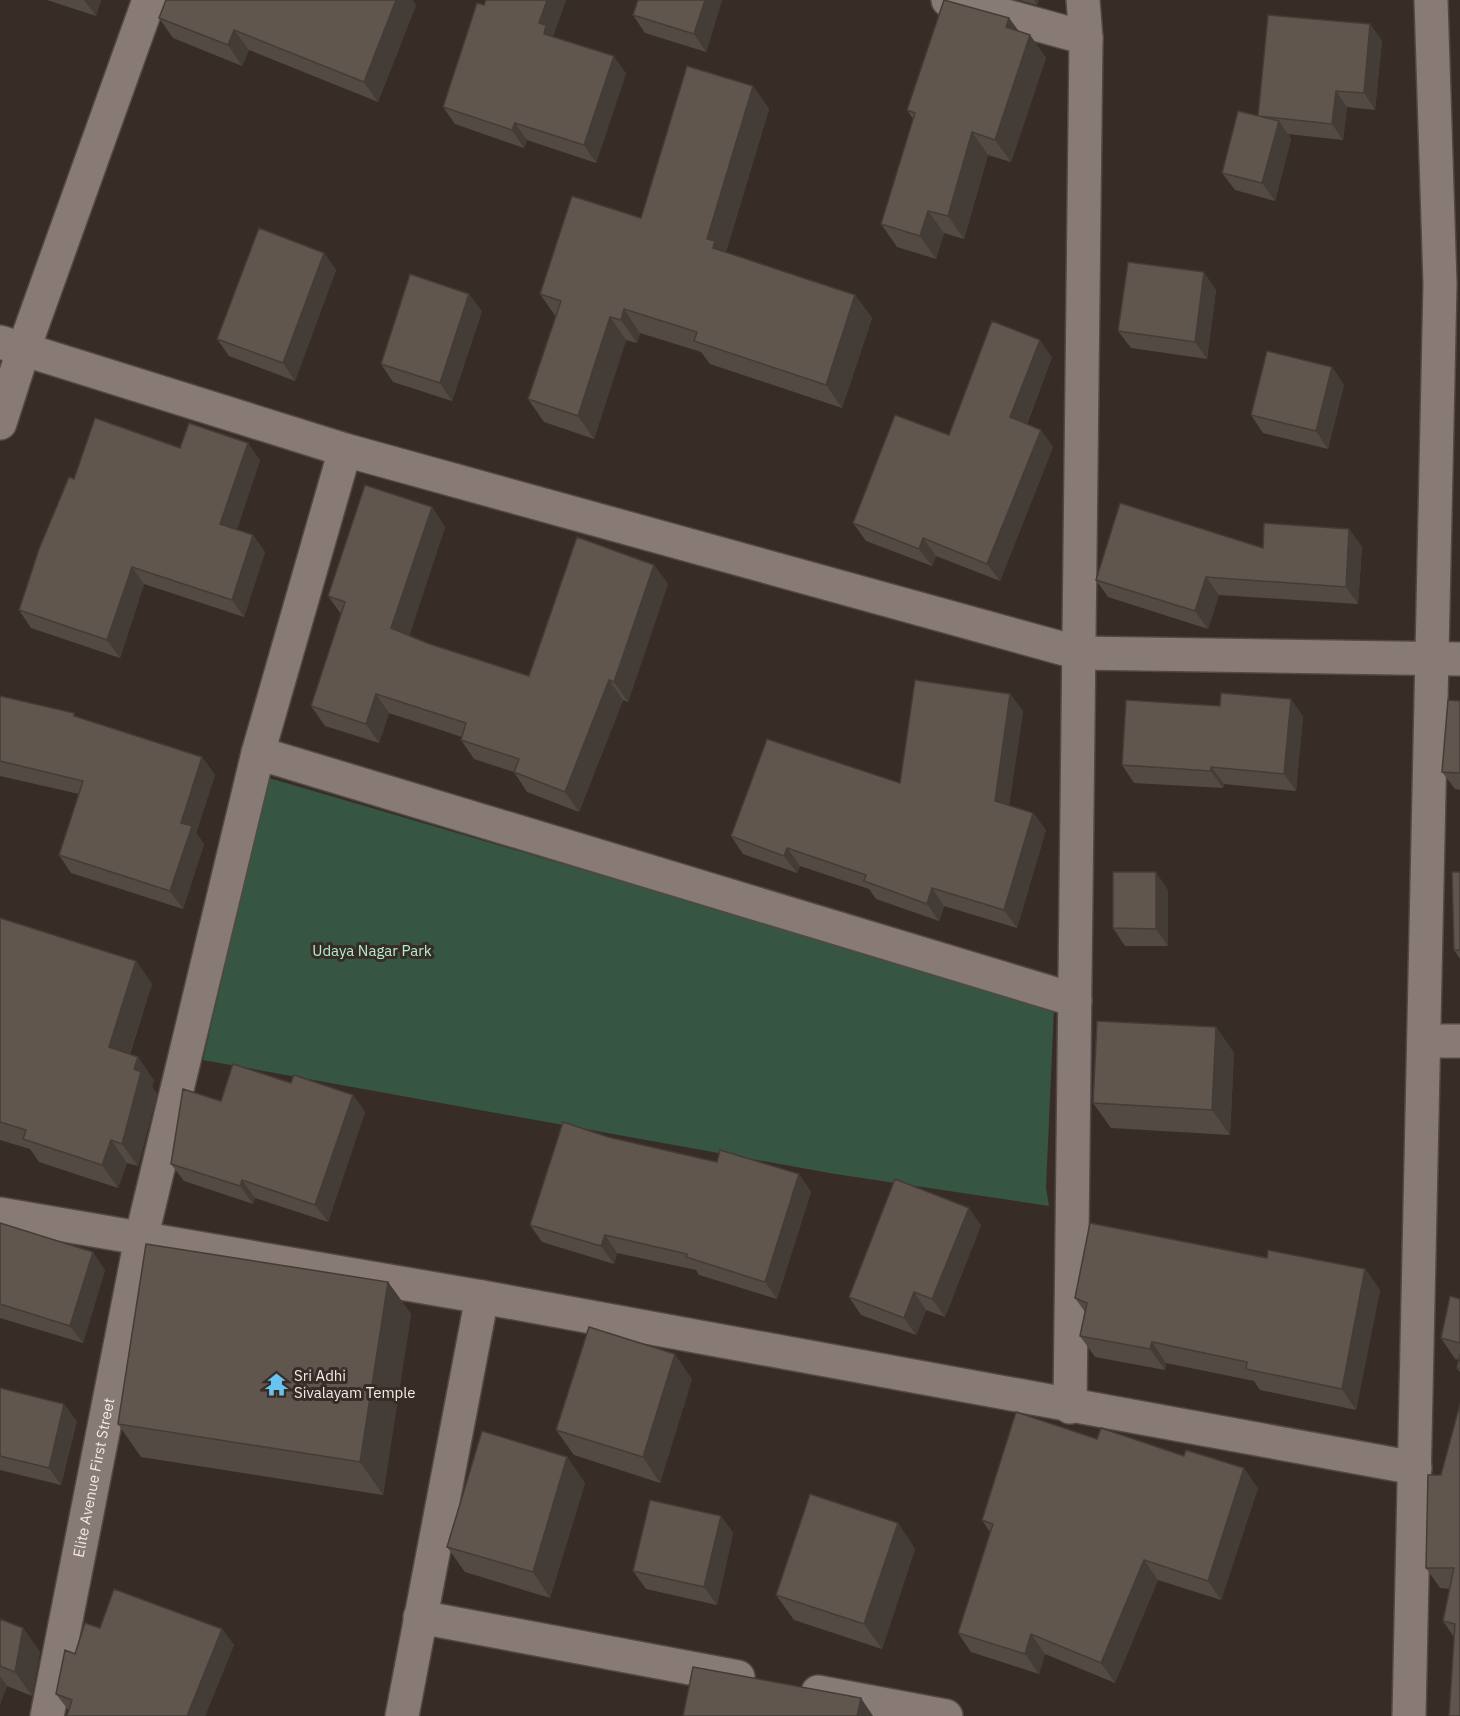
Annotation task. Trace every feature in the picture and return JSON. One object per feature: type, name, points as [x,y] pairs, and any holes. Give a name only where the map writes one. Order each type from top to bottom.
[{"type":"street","points":[[0,423],[12,345],[149,0]]},
{"type":"street","points":[[948,0],[1086,38]]},
{"type":"street","points":[[1070,1407],[1086,38],[1083,0]]},
{"type":"street","points":[[1409,1716],[1424,1041],[1445,659],[1450,284],[1431,0]]},
{"type":"street","points":[[12,345],[345,450],[1079,652],[1445,659]]},
{"type":"street","name":"Elite Avenue First Street","points":[[47,1716],[141,1239],[258,753],[345,450]]},
{"type":"street","points":[[258,753],[1075,1000]]},
{"type":"street","points":[[1424,1041],[1460,1041]]},
{"type":"street","points":[[0,1214],[483,1297],[1070,1407],[1415,1468]]},
{"type":"street","points":[[402,1716],[483,1297]]},
{"type":"street","points":[[420,1617],[946,1716]]},
{"type":"green space","name":"Udaya Nagar Park","points":[[269,778],[1054,1008],[1046,1188],[1049,1206],[835,1174],[203,1060]]},
{"type":"building","points":[[166,0],[396,0],[364,82],[234,30],[228,45],[159,18]]},
{"type":"building","points":[[486,0],[547,0],[539,23],[546,25],[544,34],[614,56],[584,145],[515,123],[512,130],[443,107],[477,3],[484,5]]},
{"type":"building","points":[[638,0],[705,0],[694,34],[633,15]]},
{"type":"building","points":[[944,0],[1009,18],[1006,27],[1030,35],[995,140],[972,132],[948,216],[928,211],[920,236],[881,224],[915,113],[907,110]]},
{"type":"building","points":[[1268,15],[1370,24],[1364,93],[1336,91],[1332,124],[1258,116]]},
{"type":"building","points":[[687,66],[753,86],[707,239],[715,241],[713,248],[855,295],[826,385],[694,341],[697,332],[624,309],[621,320],[610,317],[578,416],[528,399],[561,301],[540,294],[572,196],[641,218]]},
{"type":"building","points":[[1238,111],[1279,121],[1262,183],[1222,173]]},
{"type":"building","points":[[259,228],[324,253],[283,363],[217,339]]},
{"type":"building","points":[[1128,262],[1204,272],[1195,342],[1118,331]]},
{"type":"building","points":[[410,274],[469,294],[440,383],[381,364]]},
{"type":"building","points":[[992,321],[1040,340],[1010,417],[1041,430],[987,564],[923,538],[919,549],[853,523],[895,415],[949,435]]},
{"type":"building","points":[[1267,351],[1332,367],[1316,431],[1251,415]]},
{"type":"building","points":[[95,418],[180,448],[189,423],[248,443],[220,524],[253,535],[232,600],[132,567],[107,640],[19,610],[39,549],[69,477],[74,479]]},
{"type":"building","points":[[365,485],[432,507],[391,628],[427,643],[529,676],[577,537],[654,565],[614,682],[609,680],[565,792],[514,772],[519,759],[461,740],[466,723],[376,694],[366,724],[311,706],[345,602],[328,596]]},
{"type":"building","points":[[1120,503],[1263,548],[1264,523],[1349,529],[1346,587],[1206,577],[1195,611],[1096,580]]},
{"type":"building","points":[[915,680],[1010,694],[995,801],[1033,813],[1004,910],[932,888],[927,904],[864,881],[866,875],[787,848],[784,856],[731,836],[767,739],[900,783]]},
{"type":"building","points":[[1221,693],[1291,699],[1284,774],[1211,767],[1211,771],[1122,765],[1126,700],[1220,706]]},
{"type":"building","points":[[0,696],[74,713],[74,716],[202,757],[181,823],[192,826],[170,891],[59,855],[83,781],[0,761]]},
{"type":"building","points":[[1448,700],[1460,701],[1460,773],[1442,772]]},
{"type":"building","points":[[1113,872],[1156,872],[1156,929],[1113,928]]},
{"type":"building","points":[[1452,872],[1460,872],[1460,950],[1454,950]]},
{"type":"building","points":[[0,918],[136,961],[109,1047],[138,1057],[134,1069],[141,1072],[122,1144],[111,1140],[102,1165],[23,1139],[26,1130],[0,1122]]},
{"type":"building","points":[[1097,1021],[1216,1027],[1212,1110],[1093,1103]]},
{"type":"building","points":[[233,1064],[291,1083],[294,1075],[353,1095],[315,1205],[242,1180],[240,1186],[171,1164],[183,1089],[221,1101]]},
{"type":"building","points":[[563,1122],[608,1137],[717,1162],[720,1150],[799,1174],[765,1282],[686,1257],[687,1254],[605,1235],[601,1246],[530,1225]]},
{"type":"building","points":[[895,1179],[969,1208],[932,1299],[914,1292],[904,1318],[849,1297]]},
{"type":"building","points":[[0,1223],[93,1252],[70,1326],[0,1304]]},
{"type":"building","points":[[1090,1223],[1267,1258],[1268,1250],[1365,1269],[1342,1389],[1246,1369],[1247,1362],[1152,1342],[1150,1349],[1080,1336],[1087,1303],[1075,1298]]},
{"type":"building","name":"Sri Adhi Sivalayam Temple","points":[[146,1244],[388,1282],[360,1462],[118,1424]]},
{"type":"building","points":[[1450,1296],[1460,1299],[1460,1343],[1441,1338]]},
{"type":"building","points":[[589,1327],[675,1354],[643,1457],[556,1430]]},
{"type":"building","points":[[0,1388],[64,1404],[49,1468],[0,1456]]},
{"type":"building","points":[[1460,1404],[1460,1716],[1449,1716],[1455,1624],[1443,1621],[1454,1568],[1426,1568],[1428,1475],[1441,1475]]},
{"type":"building","points":[[1016,1412],[1097,1439],[1101,1428],[1184,1456],[1186,1450],[1244,1468],[1208,1581],[1144,1560],[1101,1663],[1031,1634],[1025,1654],[958,1633],[993,1524],[982,1520]]},
{"type":"building","points":[[482,1431],[567,1457],[533,1572],[447,1547]]},
{"type":"building","points":[[810,1494],[898,1523],[864,1624],[776,1595]]},
{"type":"building","points":[[650,1500],[721,1516],[704,1587],[633,1571]]},
{"type":"building","points":[[114,1589],[222,1629],[187,1716],[67,1716],[72,1700],[56,1694],[65,1650],[75,1654],[85,1623],[100,1628]]},
{"type":"building","points":[[0,1619],[23,1628],[15,1672],[0,1666]]},
{"type":"building","points":[[693,1667],[861,1698],[857,1716],[683,1716]]},
{"type":"place","name":"Sri Adhi Sivalayam Temple","points":[[276,1385]]}]
